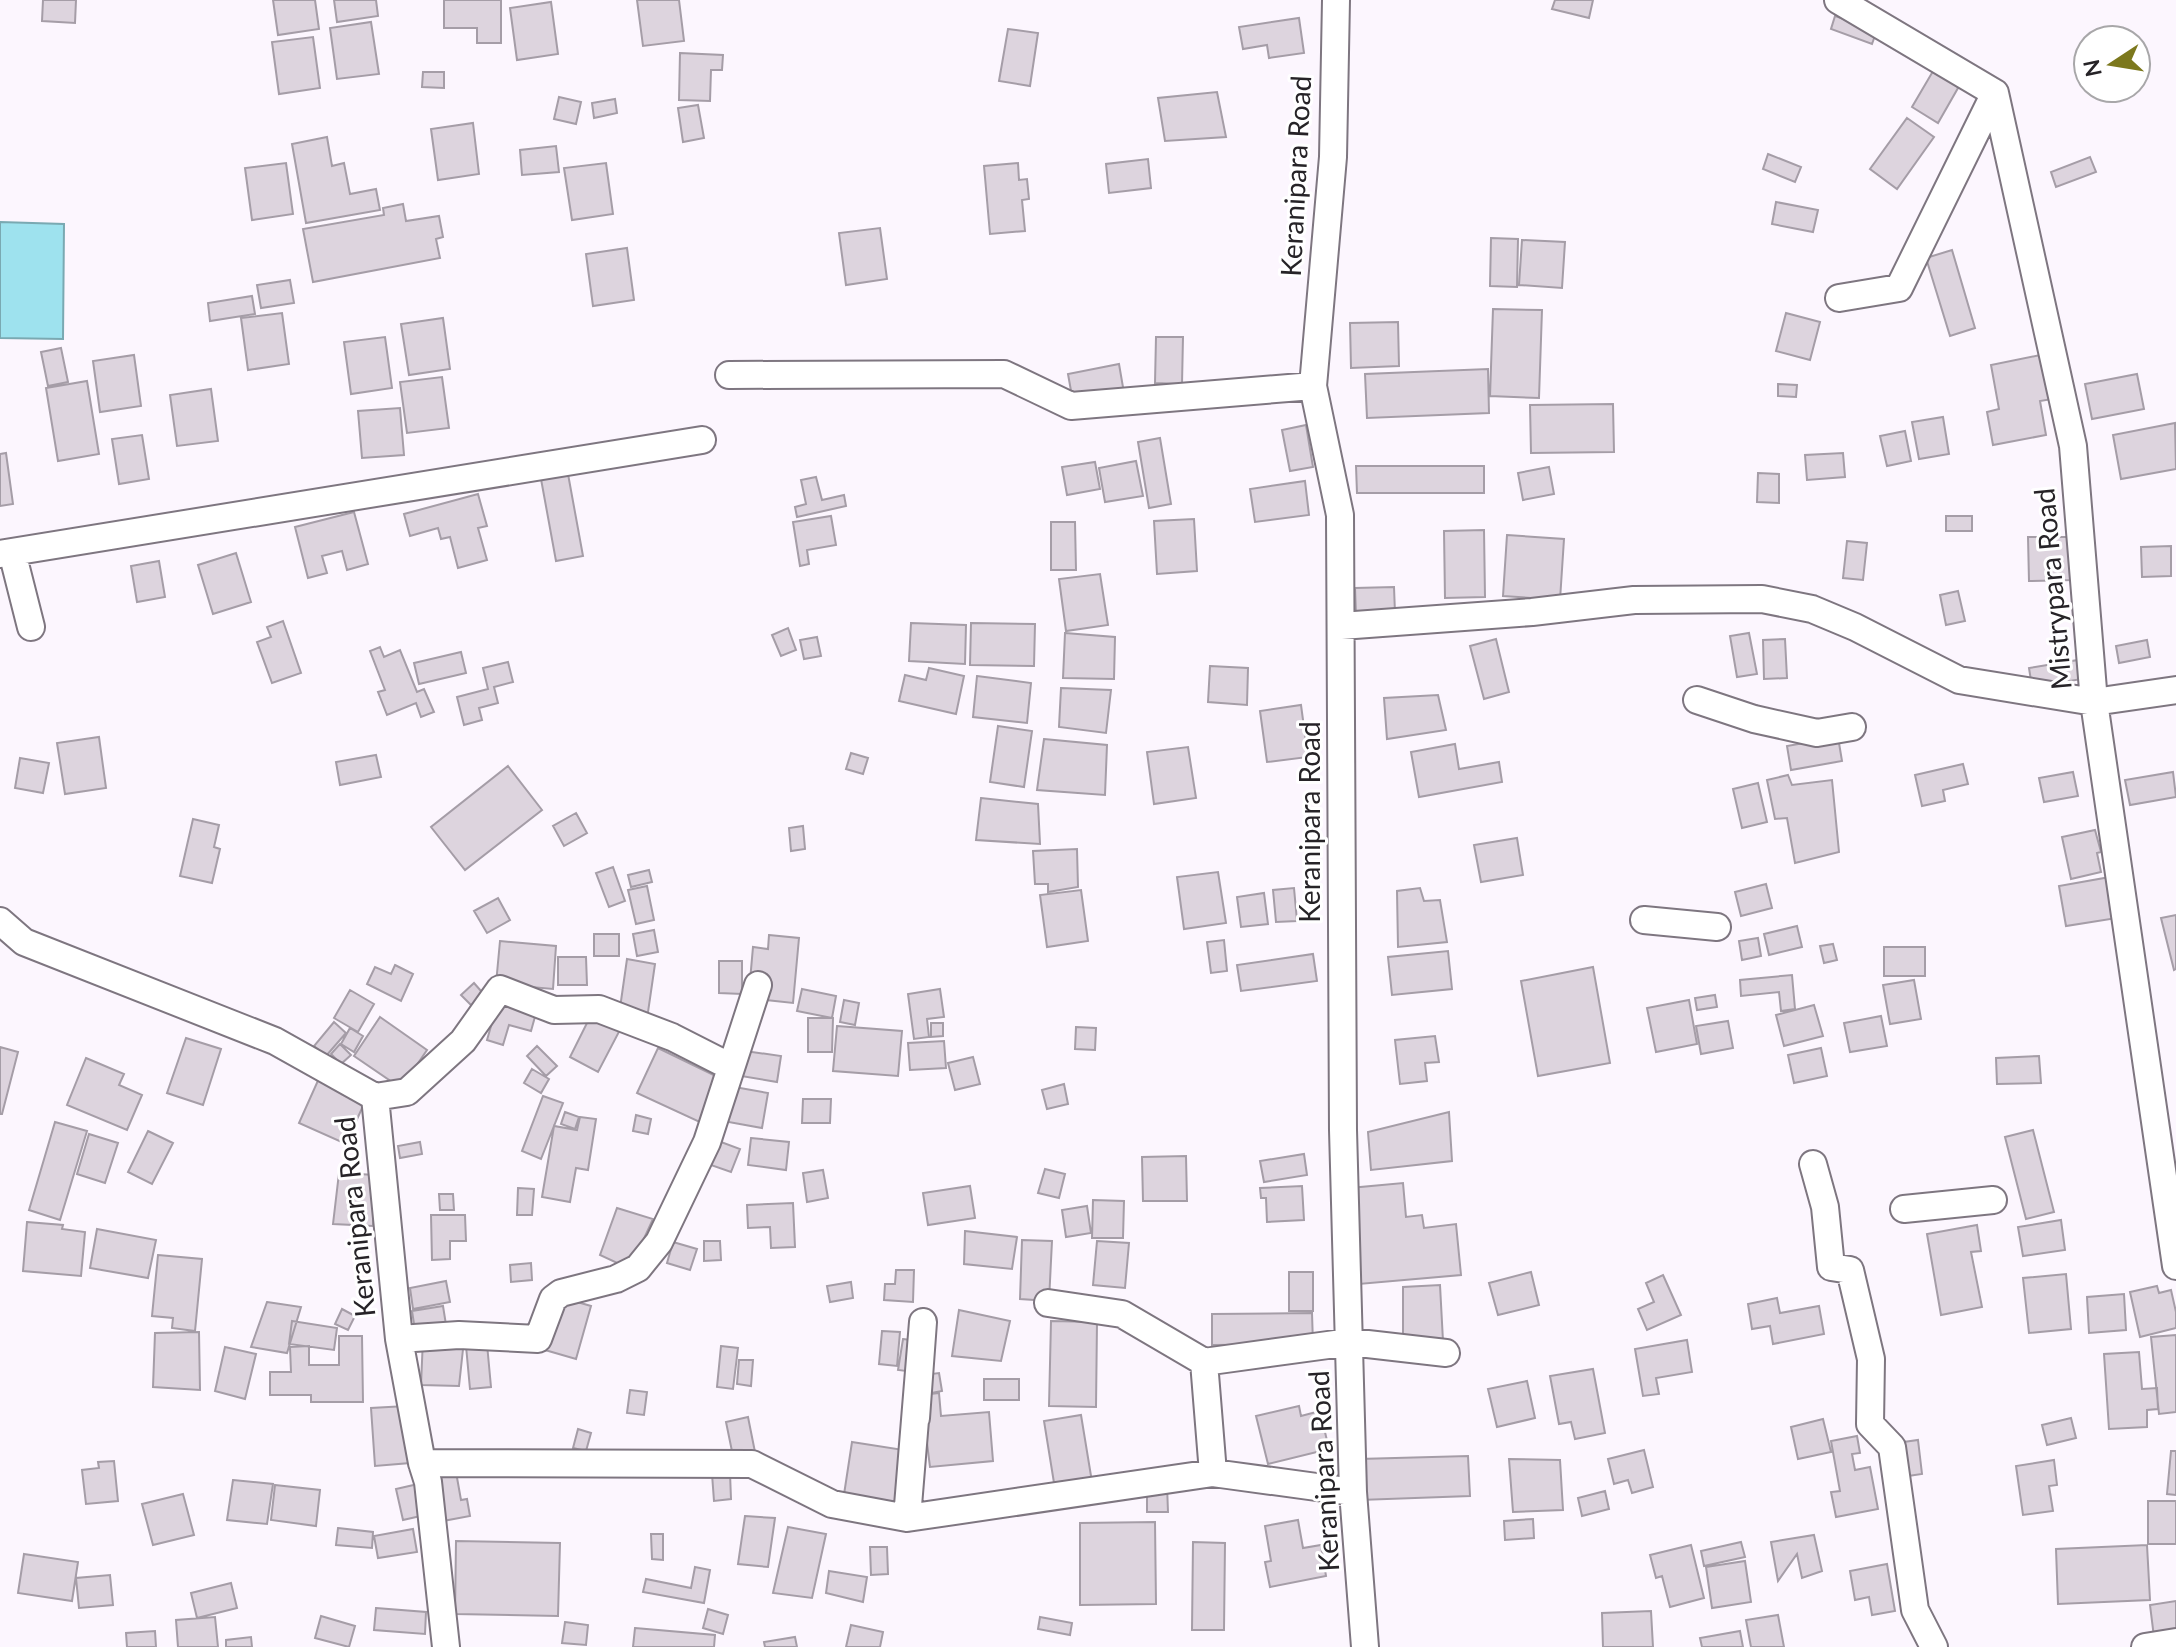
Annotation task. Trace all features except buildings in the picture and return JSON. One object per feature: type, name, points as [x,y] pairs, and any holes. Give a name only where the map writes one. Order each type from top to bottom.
[{"type":"street","name":"Keranipara Road","points":[[1336,0],[1333,157],[1313,386],[1340,515],[1341,1035],[1353,1492],[1365,1647]]},
{"type":"street","points":[[1838,0],[1995,93],[1899,288],[1839,298]]},
{"type":"street","name":"Mistrypara Road","points":[[1995,93],[2073,446],[2094,702],[2169,1177],[2176,1266]]},
{"type":"street","points":[[729,375],[1004,374],[1071,406],[1313,386]]},
{"type":"street","points":[[31,627],[6,553],[702,440]]},
{"type":"street","points":[[1341,626],[1532,612],[1634,600],[1762,599],[1812,609],[1855,627],[1959,680],[2094,702],[2176,690]]},
{"type":"street","points":[[1697,700],[1754,719],[1817,733],[1852,727]]},
{"type":"street","points":[[1644,920],[1717,927]]},
{"type":"street","name":"Keranipara Road","points":[[0,921],[24,942],[275,1041],[375,1097],[399,1339],[428,1482],[446,1647]]},
{"type":"street","points":[[399,1339],[459,1335],[538,1339],[553,1299],[561,1293],[616,1279],[638,1268],[659,1242],[707,1142],[758,985]]},
{"type":"street","points":[[375,1097],[407,1092],[463,1041],[500,989],[554,1010],[599,1009],[672,1037],[731,1067]]},
{"type":"street","points":[[1813,1164],[1825,1207],[1831,1267],[1850,1270],[1871,1359],[1870,1424],[1892,1447],[1915,1610],[1934,1647]]},
{"type":"street","points":[[1904,1209],[1993,1200]]},
{"type":"street","points":[[1048,1303],[1122,1314],[1204,1362],[1350,1342],[1446,1353]]},
{"type":"street","points":[[907,1518],[923,1322],[916,1418]]},
{"type":"street","points":[[1204,1362],[1213,1473]]},
{"type":"street","points":[[422,1463],[752,1464],[832,1504],[907,1518],[1213,1473],[1353,1492]]},
{"type":"street","points":[[2145,1647],[2176,1642]]},
{"type":"water","points":[[0,222],[64,224],[63,339],[0,338]]}]
